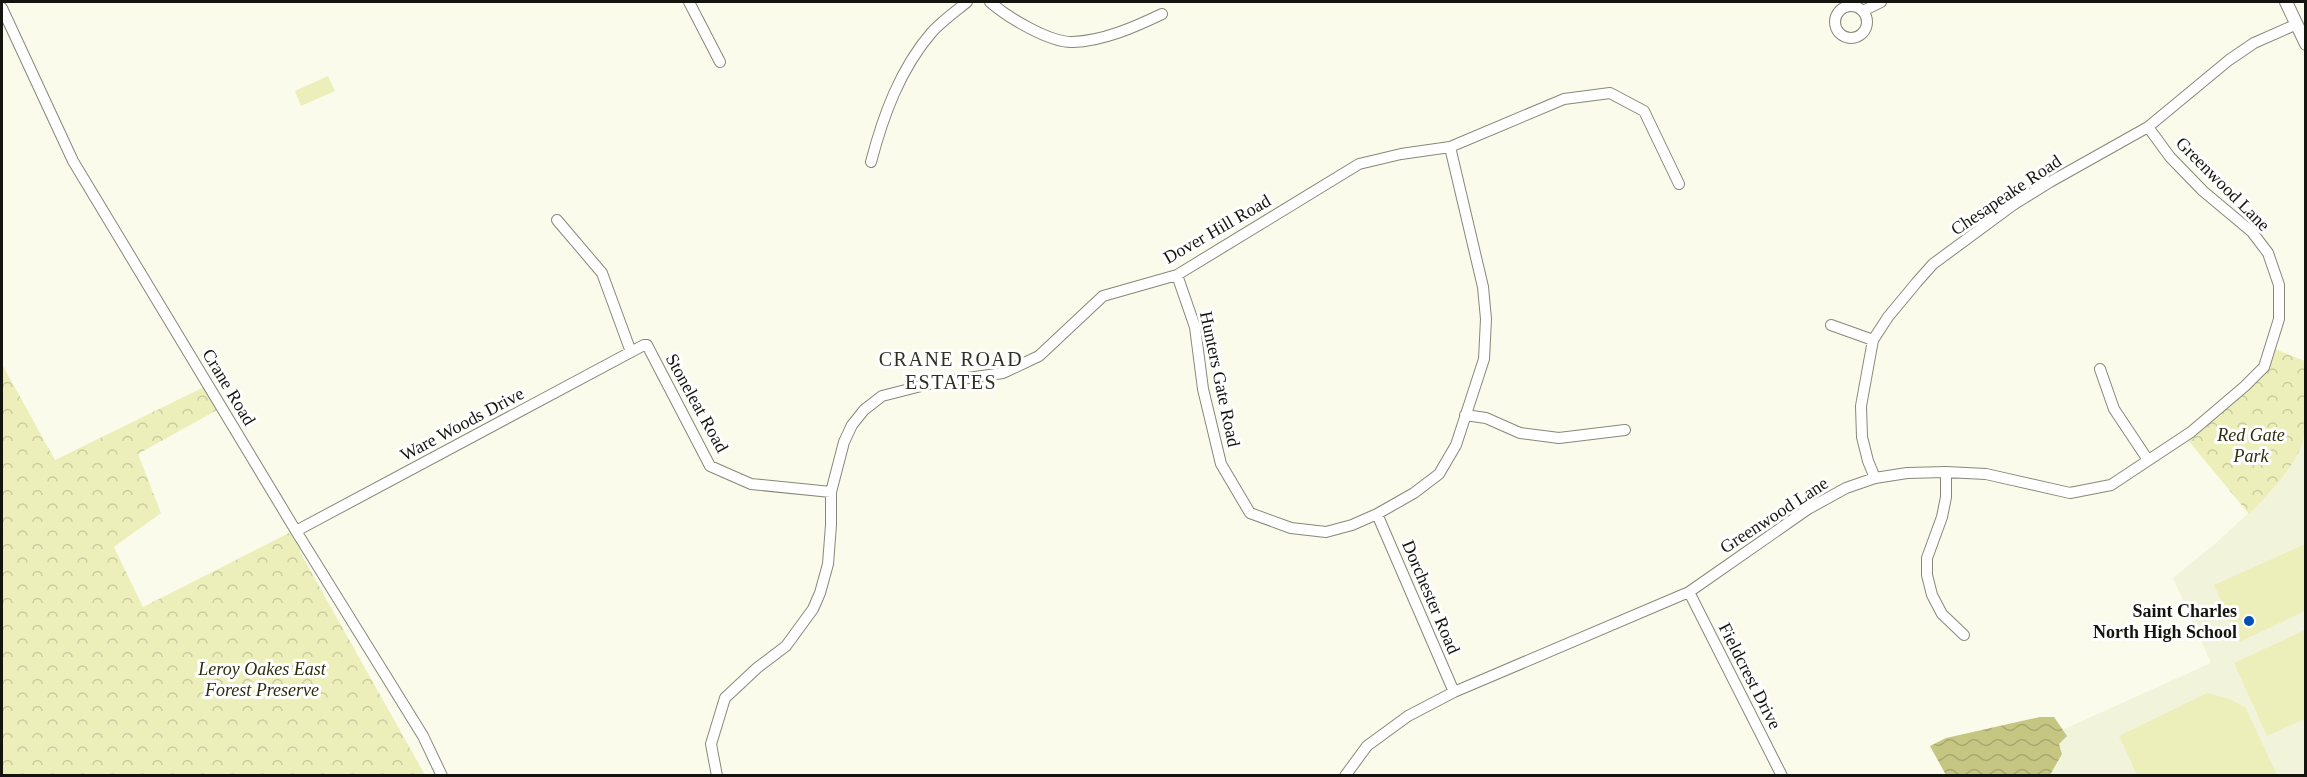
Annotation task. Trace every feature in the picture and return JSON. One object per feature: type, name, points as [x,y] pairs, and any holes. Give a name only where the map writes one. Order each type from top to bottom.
[{"type":"main road","points":[[2286,2],[2306,44]]},
{"type":"street","points":[[689,2],[720,62]]},
{"type":"street","points":[[871,162],[881,124],[913,57],[934,30],[967,2]]},
{"type":"street","points":[[990,2],[1034,31],[1072,42],[1126,31],[1162,14]]},
{"type":"street","points":[[1863,11],[1881,2]]},
{"type":"street","name":"Crane Road","points":[[2,8],[73,161],[296,531],[423,736],[442,776]]},
{"type":"street","name":"Chesapeake Road","points":[[1875,478],[1864,445],[1861,406],[1873,340],[1888,316],[1933,264],[2013,205],[2148,127],[2229,60],[2254,43],[2297,24]]},
{"type":"street","name":"Dover Hill Road","points":[[717,776],[711,744],[725,698],[757,668],[786,646],[800,629],[820,593],[828,564],[831,492],[844,442],[852,425],[864,410],[882,396],[933,383],[1003,373],[1039,357],[1103,296],[1177,275],[1359,164],[1401,154],[1450,147],[1564,99],[1610,93],[1644,111],[1679,184]]},
{"type":"street","name":"Greenwood Lane","points":[[1345,776],[1367,746],[1408,716],[1454,692],[1689,592],[1808,509],[1846,488],[1875,478],[1907,473],[1946,472],[1986,474],[2070,494],[2111,485],[2191,432],[2264,367],[2279,319],[2279,285],[2268,253],[2252,232],[2203,191],[2169,157],[2148,127]]},
{"type":"street","name":"Hunters Gate Road","points":[[1177,275],[1195,327],[1203,389],[1221,464],[1250,513],[1292,528],[1326,532],[1352,525],[1377,514],[1414,493],[1439,474],[1456,445],[1484,359],[1486,319],[1483,287],[1450,147]]},
{"type":"street","points":[[557,220],[602,273],[631,352]]},
{"type":"street","points":[[1831,325],[1873,340]]},
{"type":"street","name":"Ware Woods Drive","points":[[296,531],[644,345]]},
{"type":"street","name":"Stoneleat Road","points":[[644,345],[647,345],[710,466],[751,484],[831,492]]},
{"type":"street","points":[[2100,369],[2114,409],[2148,460]]},
{"type":"street","points":[[1465,415],[1486,418],[1520,433],[1559,438],[1625,430]]},
{"type":"street","points":[[1946,472],[1946,497],[1942,517],[1927,558],[1927,575],[1932,595],[1942,614],[1964,635]]},
{"type":"street","name":"Dorchester Road","points":[[1377,514],[1454,692]]},
{"type":"street","name":"Fieldcrest Drive","points":[[1689,592],[1782,776]]},
{"type":"shaded area","name":"Saint Charles North High School","points":[[2305,433],[2305,775],[2050,776],[2062,754],[2059,744],[2064,734],[2062,730],[2211,663],[2173,578],[2217,542],[2272,491],[2291,466]]},
{"type":"green space","points":[[328,76],[335,91],[301,106],[295,91]]},
{"type":"green space","name":"Red Gate Park","points":[[2275,349],[2305,361],[2305,431],[2303,442],[2291,465],[2275,487],[2249,514],[2187,439]]},
{"type":"green space","name":"Leroy Oakes East Forest Preserve","points":[[2,364],[55,460],[204,387],[217,410],[138,454],[161,513],[114,547],[143,607],[293,531],[304,549],[300,552],[425,775],[2,775]]},
{"type":"green space","points":[[2305,544],[2305,611],[2240,642],[2214,585]]},
{"type":"green space","points":[[2305,630],[2305,719],[2267,736],[2234,663]]},
{"type":"green space","points":[[2207,693],[2230,699],[2246,708],[2277,775],[2137,775],[2119,736]]},
{"type":"water","points":[[2040,717],[2054,717],[2067,736],[2059,744],[2062,754],[2050,775],[1946,775],[1930,746],[1946,738]]},
{"type":"place","name":"Saint Charles North High School","points":[[2249,621]]},
{"type":"district","name":"CRANE ROAD ESTATES","points":[[951,370]]}]
